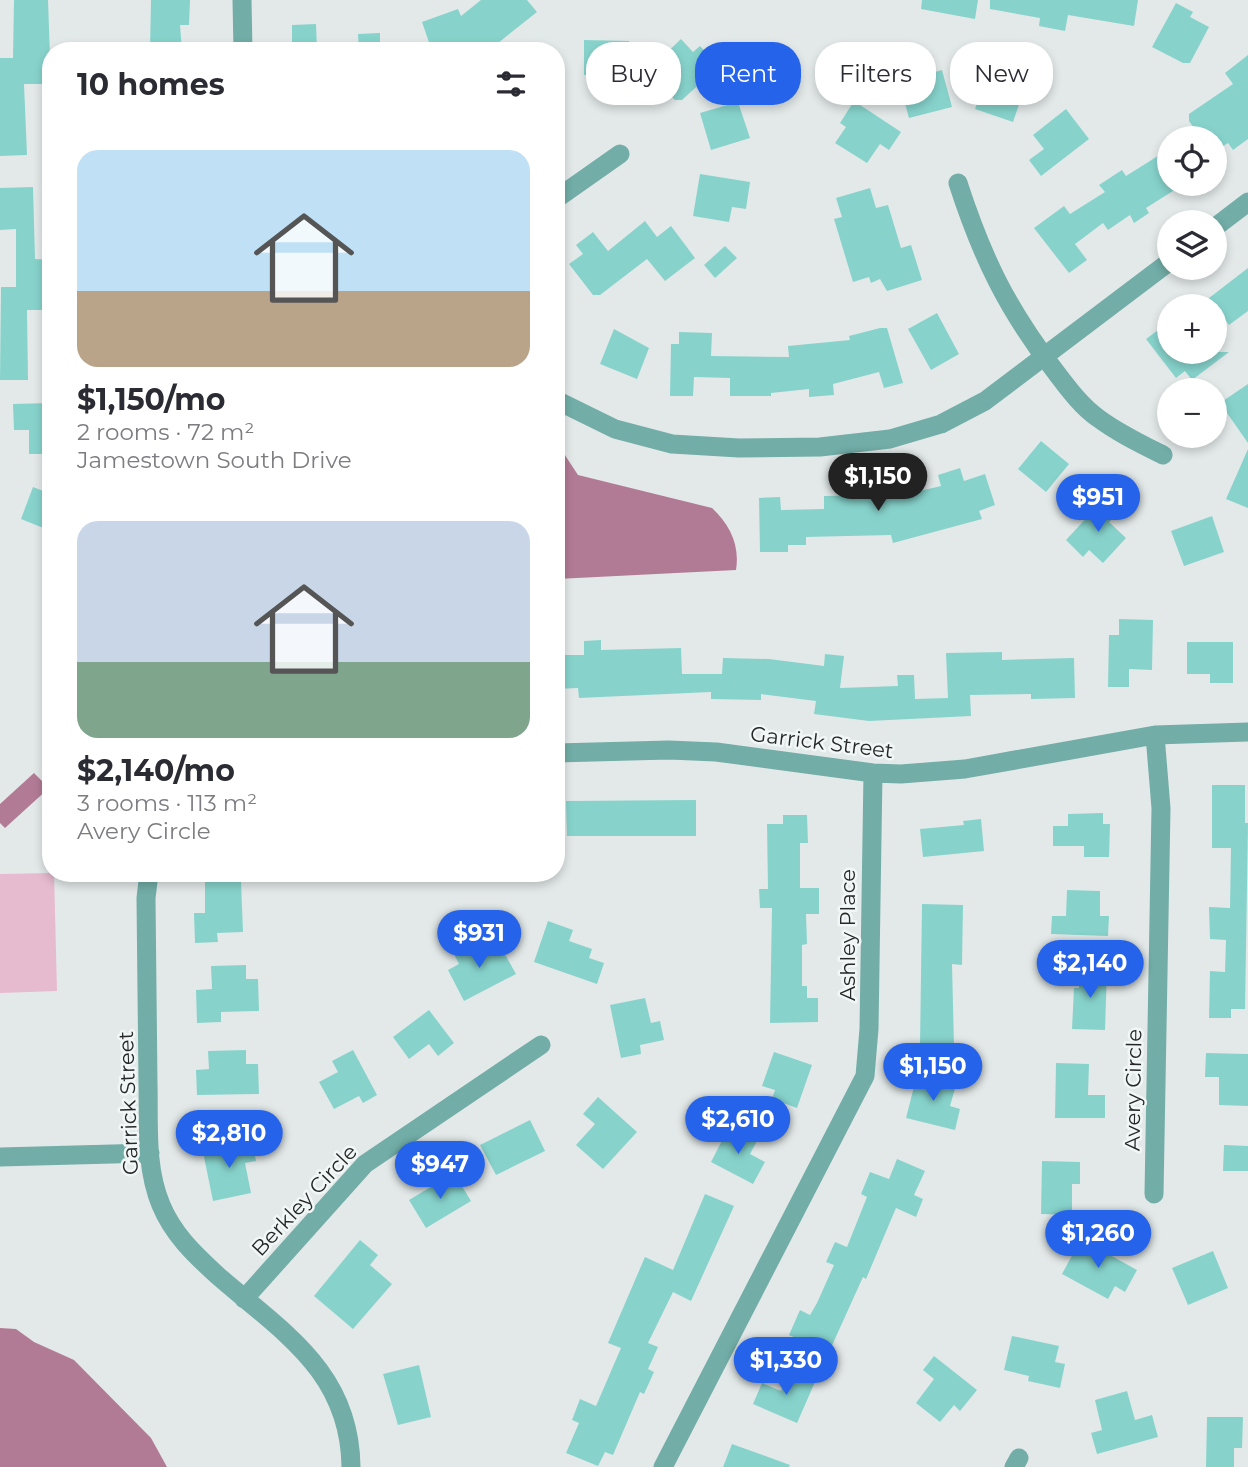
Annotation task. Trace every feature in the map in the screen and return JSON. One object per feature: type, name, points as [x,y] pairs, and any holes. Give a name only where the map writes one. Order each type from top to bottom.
[{"type":"street","points":[[242,0],[243,42]]},
{"type":"street","points":[[565,194],[620,154]]},
{"type":"street","points":[[958,183],[985,261],[1006,300],[1044,357],[1074,395],[1097,418],[1163,455]]},
{"type":"street","points":[[1227,218],[1248,202]]},
{"type":"street","points":[[565,404],[615,429],[672,444],[739,448],[854,444],[890,439],[941,424],[985,401],[1157,271]]},
{"type":"street","name":"Garrick Street","points":[[565,752],[716,752],[873,773],[946,772],[1155,735],[1248,732]]},
{"type":"street","name":"Avery Circle","points":[[1154,1194],[1161,808],[1155,735]]},
{"type":"street","name":"Ashley Place","points":[[663,1467],[865,1076],[869,1029],[873,773]]},
{"type":"street","name":"Garrick Street","points":[[148,882],[150,1153],[156,1191],[170,1223],[196,1256],[312,1359],[327,1379],[344,1416],[351,1467]]},
{"type":"street","name":"Berkley Circle","points":[[244,1299],[365,1164],[541,1045]]},
{"type":"street","points":[[0,1157],[150,1153]]},
{"type":"shaded area","points":[[565,455],[578,475],[712,508],[724,521],[732,536],[736,552],[736,570],[565,579]]},
{"type":"shaded area","points":[[34,773],[42,781],[42,794],[5,828],[0,823],[0,804]]},
{"type":"shaded area","points":[[42,873],[42,882],[54,882],[57,991],[0,993],[0,874]]},
{"type":"shaded area","points":[[0,1328],[16,1329],[34,1342],[74,1360],[151,1438],[167,1467],[0,1467]]},
{"type":"building","points":[[14,0],[48,0],[50,42],[42,42],[42,84],[24,84],[27,155],[0,156],[0,58],[13,58]]},
{"type":"building","points":[[151,0],[190,0],[189,25],[180,25],[181,42],[150,42]]},
{"type":"building","points":[[481,0],[527,0],[537,12],[499,42],[429,42],[422,22],[458,9],[461,16]]},
{"type":"building","points":[[922,0],[978,0],[975,19],[921,9]]},
{"type":"building","points":[[990,0],[1138,0],[1134,26],[1068,15],[1065,31],[1039,26],[1040,18],[990,9]]},
{"type":"building","points":[[1176,3],[1193,12],[1190,17],[1209,27],[1190,63],[1183,63],[1152,47]]},
{"type":"building","points":[[316,24],[317,42],[292,42],[292,25]]},
{"type":"building","points":[[380,33],[380,42],[358,42],[358,34]]},
{"type":"building","points":[[681,39],[693,52],[695,50],[695,88],[682,100],[681,42],[678,42]]},
{"type":"building","points":[[584,40],[629,41],[586,42],[584,75]]},
{"type":"building","points":[[1248,55],[1248,139],[1233,150],[1227,144],[1227,126],[1193,126],[1189,121],[1189,114],[1233,84],[1225,73]]},
{"type":"building","points":[[942,70],[952,107],[909,118],[905,105],[936,105],[936,72]]},
{"type":"building","points":[[728,105],[739,105],[750,138],[711,150],[700,113]]},
{"type":"building","points":[[851,105],[860,105],[901,132],[889,150],[880,144],[867,163],[835,143],[846,127],[840,123]]},
{"type":"building","points":[[976,105],[1019,105],[1013,122],[975,109]]},
{"type":"building","points":[[1066,109],[1089,139],[1041,176],[1029,160],[1044,149],[1033,135]]},
{"type":"building","points":[[1157,157],[1157,196],[1165,196],[1146,208],[1149,213],[1134,223],[1130,215],[1108,230],[1103,223],[1075,244],[1087,260],[1069,273],[1034,228],[1064,206],[1070,214],[1105,192],[1099,185],[1122,170],[1126,176]]},
{"type":"building","points":[[700,174],[750,182],[746,209],[732,207],[729,222],[693,216]]},
{"type":"building","points":[[33,187],[35,259],[42,259],[42,310],[27,310],[28,380],[0,380],[1,287],[16,287],[16,229],[0,230],[0,188]]},
{"type":"building","points":[[870,188],[876,208],[888,205],[901,248],[911,245],[922,280],[887,291],[880,279],[871,283],[869,277],[853,282],[834,219],[842,217],[836,198]]},
{"type":"building","points":[[645,221],[657,237],[671,226],[695,258],[665,281],[647,259],[600,295],[593,295],[569,264],[583,254],[576,245],[593,232],[608,251]]},
{"type":"building","points":[[725,246],[737,258],[715,278],[704,265]]},
{"type":"building","points":[[1248,268],[1248,311],[1229,325],[1227,294],[1214,294]]},
{"type":"building","points":[[937,313],[959,354],[931,370],[908,329]]},
{"type":"building","points":[[887,328],[903,383],[884,388],[879,372],[833,384],[834,395],[809,397],[809,389],[771,393],[771,396],[730,396],[730,378],[694,377],[693,396],[670,396],[671,344],[679,344],[679,332],[712,333],[711,356],[789,357],[788,346],[850,340],[849,336]]},
{"type":"building","points":[[614,329],[649,348],[637,379],[600,364]]},
{"type":"building","points":[[1157,331],[1157,353],[1146,339]]},
{"type":"building","points":[[1165,364],[1213,364],[1195,378],[1190,378],[1185,371],[1176,378]]},
{"type":"building","points":[[1248,384],[1248,443],[1227,413],[1227,398]]},
{"type":"building","points":[[42,403],[42,454],[29,454],[29,430],[14,430],[13,404]]},
{"type":"building","points":[[1041,441],[1069,464],[1046,492],[1018,469]]},
{"type":"building","points":[[1248,449],[1248,508],[1226,499]]},
{"type":"building","points":[[960,468],[964,481],[985,474],[995,505],[979,511],[982,519],[893,543],[891,535],[806,537],[806,545],[788,545],[788,552],[760,552],[759,498],[780,497],[781,510],[824,509],[824,496],[881,495],[880,491],[905,485],[907,494],[941,486],[938,475]]},
{"type":"building","points":[[33,487],[42,490],[42,527],[21,519]]},
{"type":"building","points":[[1104,499],[1118,513],[1109,522],[1126,538],[1103,563],[1089,550],[1083,557],[1066,540]]},
{"type":"building","points":[[1212,516],[1224,552],[1184,566],[1171,531]]},
{"type":"building","points":[[1119,619],[1153,620],[1152,670],[1129,669],[1129,687],[1108,687],[1109,635],[1119,635]]},
{"type":"building","points":[[601,640],[601,650],[681,648],[682,674],[722,674],[723,658],[769,659],[824,666],[825,654],[844,656],[840,688],[898,686],[897,675],[914,675],[915,699],[948,698],[946,653],[1002,652],[1002,660],[1074,658],[1075,698],[1031,699],[1031,694],[970,695],[971,716],[869,721],[814,714],[816,701],[761,694],[761,700],[711,699],[711,692],[579,698],[578,688],[565,689],[565,655],[584,655],[584,641]]},
{"type":"building","points":[[1187,642],[1233,642],[1233,683],[1210,683],[1210,674],[1187,674]]},
{"type":"building","points":[[1212,785],[1245,785],[1245,823],[1248,823],[1245,1009],[1231,1009],[1231,1018],[1209,1018],[1210,971],[1225,972],[1226,940],[1210,939],[1209,907],[1230,908],[1231,848],[1212,848]]},
{"type":"building","points":[[696,800],[696,836],[567,836],[566,801]]},
{"type":"building","points":[[1103,813],[1103,824],[1110,824],[1109,857],[1084,857],[1084,846],[1053,846],[1053,826],[1068,826],[1068,814]]},
{"type":"building","points":[[783,815],[807,815],[808,843],[800,843],[800,888],[819,888],[819,914],[806,914],[807,944],[802,945],[802,986],[807,986],[807,998],[818,998],[818,1022],[770,1023],[772,908],[760,908],[759,889],[768,889],[767,824],[783,824]]},
{"type":"building","points":[[981,819],[984,851],[923,857],[920,829],[964,825],[963,821]]},
{"type":"building","points":[[205,882],[241,882],[243,932],[217,933],[218,942],[195,943],[194,913],[205,913]]},
{"type":"building","points":[[1067,890],[1100,891],[1100,916],[1109,916],[1108,936],[1051,934],[1052,916],[1066,916]]},
{"type":"building","points":[[922,904],[963,905],[962,965],[952,964],[954,1047],[920,1046]]},
{"type":"building","points":[[548,921],[573,930],[569,941],[592,949],[589,958],[604,963],[597,984],[534,962]]},
{"type":"building","points":[[468,942],[474,954],[487,947],[492,956],[503,951],[516,974],[464,1001],[448,970],[459,964],[452,950]]},
{"type":"building","points":[[246,965],[246,979],[258,979],[259,1011],[221,1012],[221,1022],[197,1023],[196,990],[212,989],[211,966]]},
{"type":"building","points":[[1080,968],[1107,969],[1105,1030],[1072,1029],[1074,988],[1079,988]]},
{"type":"building","points":[[645,998],[651,1023],[660,1021],[664,1040],[640,1045],[641,1054],[621,1058],[610,1005]]},
{"type":"building","points":[[429,1010],[454,1043],[438,1056],[429,1044],[409,1059],[393,1037]]},
{"type":"building","points":[[246,1050],[246,1064],[258,1064],[259,1094],[197,1095],[196,1070],[209,1069],[208,1051]]},
{"type":"building","points":[[353,1050],[377,1095],[363,1103],[359,1096],[334,1109],[319,1082],[338,1072],[332,1061]]},
{"type":"building","points":[[774,1052],[812,1065],[797,1108],[772,1099],[775,1090],[762,1086]]},
{"type":"building","points":[[1206,1053],[1248,1054],[1248,1106],[1219,1105],[1219,1077],[1205,1077]]},
{"type":"building","points":[[1056,1063],[1089,1064],[1088,1095],[1105,1095],[1105,1118],[1055,1118]]},
{"type":"building","points":[[917,1075],[956,1085],[950,1106],[960,1109],[955,1130],[906,1118]]},
{"type":"building","points":[[598,1097],[637,1132],[603,1169],[576,1145],[595,1124],[583,1114]]},
{"type":"building","points":[[530,1120],[545,1151],[496,1175],[480,1145]]},
{"type":"building","points":[[729,1127],[757,1141],[750,1154],[765,1162],[753,1184],[711,1162]]},
{"type":"building","points":[[252,1141],[256,1161],[245,1163],[251,1193],[213,1201],[203,1152]]},
{"type":"building","points":[[1224,1145],[1248,1146],[1248,1171],[1223,1171]]},
{"type":"building","points":[[897,1159],[925,1171],[914,1195],[923,1199],[916,1217],[896,1208],[866,1279],[863,1277],[829,1352],[789,1335],[800,1310],[810,1315],[817,1303],[834,1265],[826,1262],[835,1242],[847,1247],[867,1197],[861,1194],[870,1172],[889,1179]]},
{"type":"building","points":[[1042,1161],[1080,1162],[1080,1184],[1072,1184],[1072,1215],[1041,1214]]},
{"type":"building","points":[[454,1173],[471,1201],[426,1228],[409,1200]]},
{"type":"building","points":[[705,1194],[734,1206],[691,1301],[673,1292],[648,1343],[658,1347],[648,1369],[654,1372],[644,1394],[640,1392],[613,1455],[605,1452],[598,1466],[566,1453],[579,1423],[572,1420],[580,1399],[596,1406],[621,1348],[608,1343],[645,1257],[673,1270]]},
{"type":"building","points":[[1081,1239],[1137,1270],[1125,1292],[1115,1286],[1108,1299],[1062,1274]]},
{"type":"building","points":[[360,1240],[378,1255],[370,1265],[392,1284],[353,1329],[314,1296]]},
{"type":"building","points":[[1213,1251],[1228,1288],[1188,1305],[1172,1268]]},
{"type":"building","points":[[1012,1336],[1059,1346],[1055,1362],[1065,1364],[1060,1388],[1028,1381],[1029,1376],[1004,1370]]},
{"type":"building","points":[[934,1356],[977,1390],[960,1411],[954,1405],[940,1422],[916,1403],[934,1379],[923,1370]]},
{"type":"building","points":[[419,1365],[431,1417],[398,1425],[383,1374]]},
{"type":"building","points":[[790,1371],[815,1382],[797,1423],[753,1404],[762,1383],[781,1391]]},
{"type":"building","points":[[1127,1391],[1135,1420],[1152,1415],[1158,1437],[1097,1454],[1091,1433],[1102,1430],[1095,1400]]},
{"type":"building","points":[[1207,1417],[1243,1417],[1242,1448],[1234,1448],[1234,1467],[1206,1467]]},
{"type":"building","points":[[732,1444],[790,1465],[723,1467]]}]
